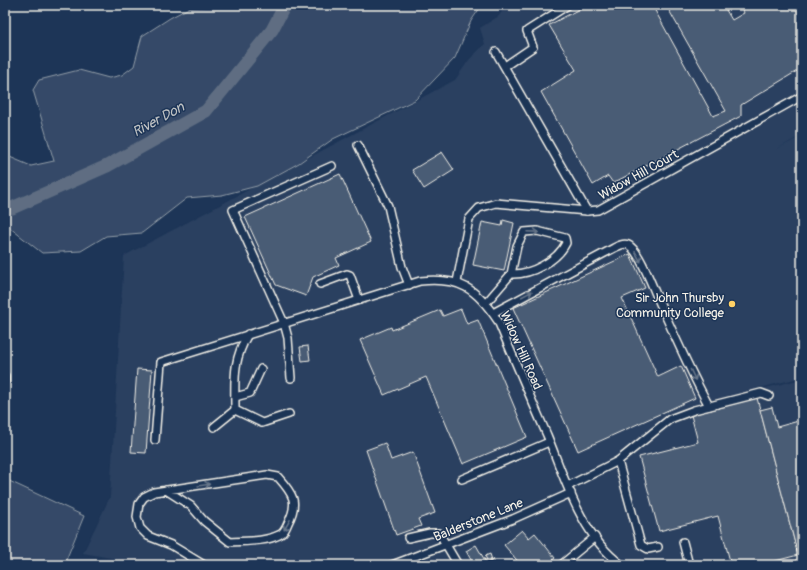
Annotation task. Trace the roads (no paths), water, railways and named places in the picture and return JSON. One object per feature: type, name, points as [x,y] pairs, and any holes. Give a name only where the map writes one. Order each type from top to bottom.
[{"type":"street","points":[[505,66],[532,47],[527,31],[568,5]]},
{"type":"street","points":[[496,52],[587,211]]},
{"type":"street","name":"Widow Hill Court","points":[[457,282],[468,219],[479,208],[496,203],[587,211],[598,210],[802,96]]},
{"type":"street","points":[[358,145],[388,206],[402,267],[409,285]]},
{"type":"street","points":[[291,378],[288,338],[284,323],[233,210],[332,166]]},
{"type":"street","points":[[486,303],[511,274],[517,246],[524,232],[537,231],[565,238],[566,243],[563,250],[547,262],[523,274],[511,274]]},
{"type":"street","points":[[493,313],[614,248],[628,244],[633,248],[690,370],[710,406]]},
{"type":"street","points":[[320,284],[347,274],[350,275],[359,300]]},
{"type":"street","name":"Widow Hill Road","points":[[155,440],[161,362],[420,281],[440,279],[457,282],[472,290],[486,303],[498,321],[571,493],[590,531],[612,558],[622,565]]},
{"type":"street","points":[[235,410],[234,370],[239,350],[248,334]]},
{"type":"street","points":[[235,397],[250,393],[261,369]]},
{"type":"street","points":[[5,376],[5,382]]},
{"type":"street","points":[[568,486],[618,461],[670,419],[710,406],[761,393],[769,396]]},
{"type":"street","points":[[235,410],[262,423],[289,414]]},
{"type":"street","points":[[214,427],[235,410]]},
{"type":"street","points":[[462,478],[549,442]]},
{"type":"street","points":[[618,461],[641,545],[648,549],[658,547]]},
{"type":"street","points":[[166,490],[191,506],[204,521],[230,542],[268,538],[280,535],[285,530],[295,508],[294,499],[278,477],[267,475],[166,490],[154,492],[144,497],[139,504],[137,517],[140,528],[148,536],[171,545],[204,565]]},
{"type":"street","name":"Balderstone Lane","points":[[392,565],[445,545],[571,493]]},
{"type":"street","points":[[408,538],[436,532],[439,533],[458,565]]},
{"type":"street","points":[[561,565],[595,537]]},
{"type":"street","points":[[682,542],[689,565]]},
{"type":"waterway","name":"River Don","points":[[5,207],[12,208],[107,166],[206,111],[272,30],[285,5]]},
{"type":"place","name":"Sir John Thursby Community College","points":[[732,304]]}]
